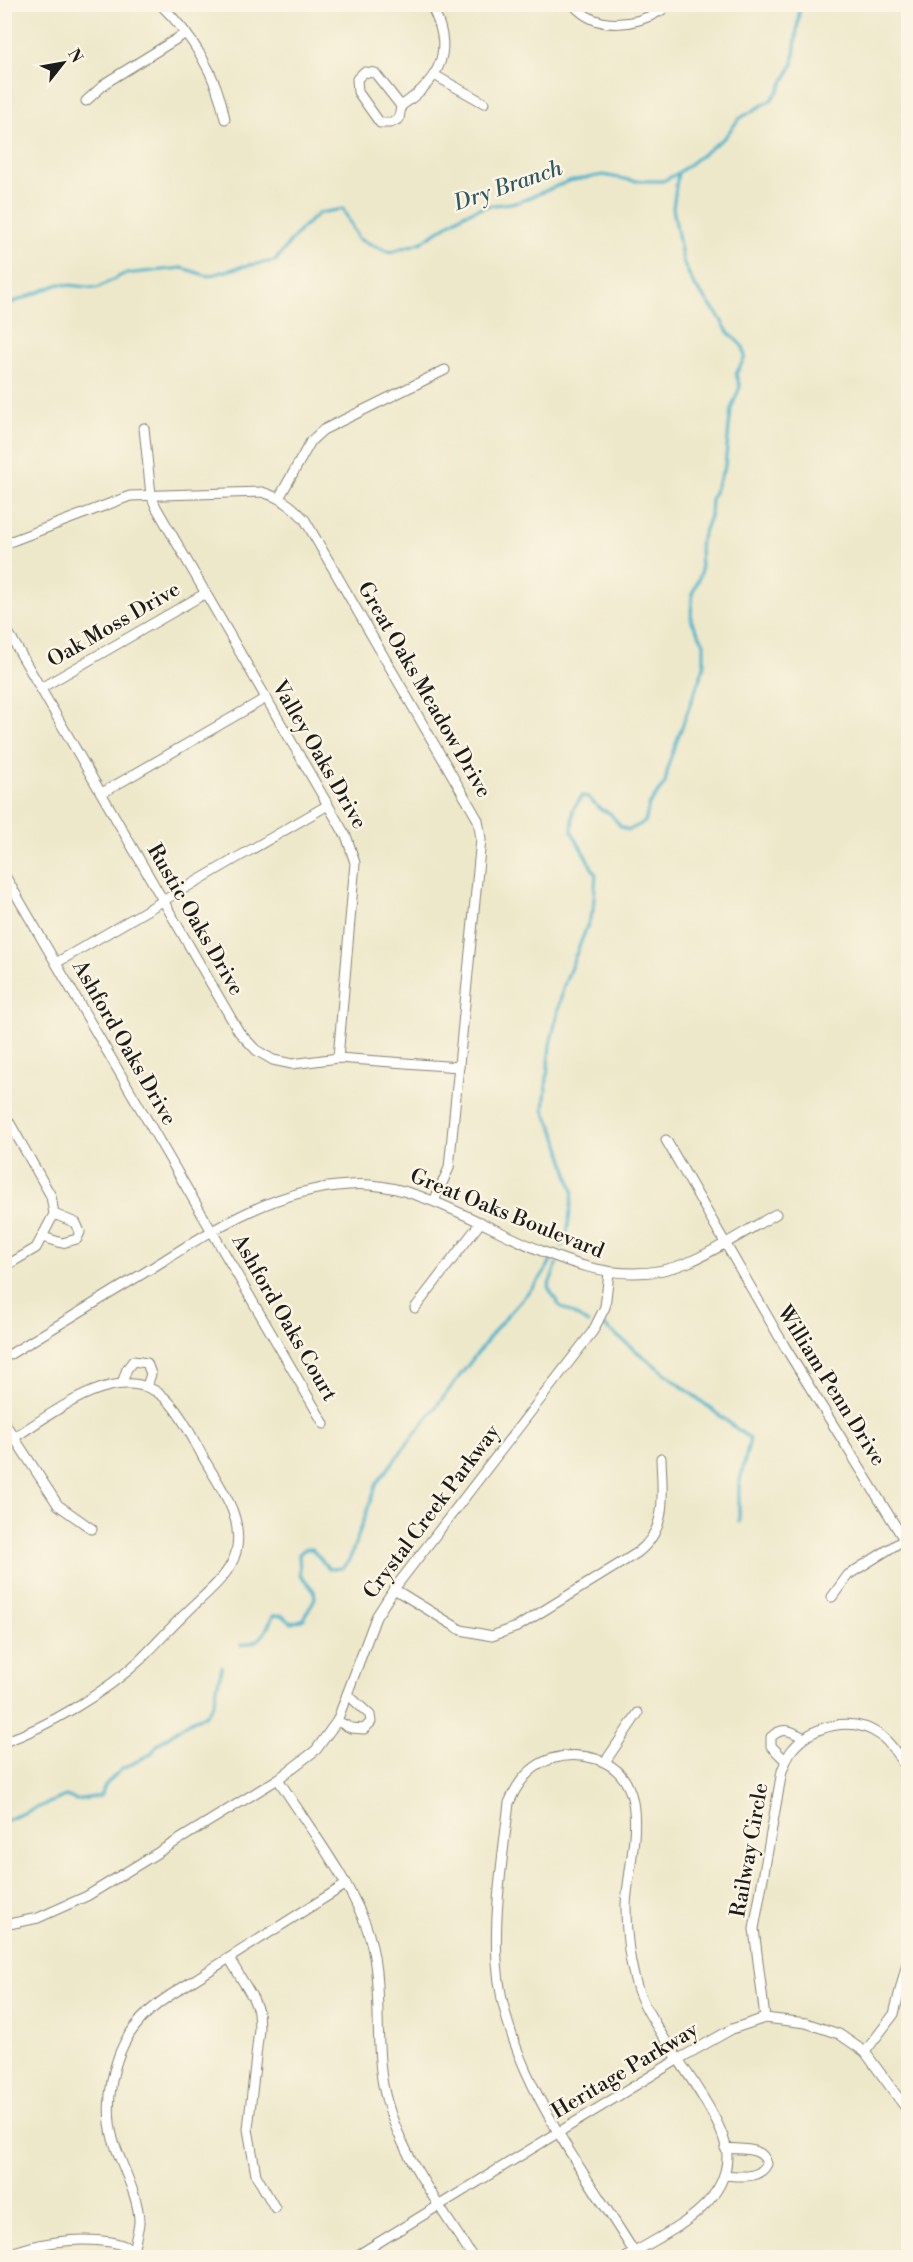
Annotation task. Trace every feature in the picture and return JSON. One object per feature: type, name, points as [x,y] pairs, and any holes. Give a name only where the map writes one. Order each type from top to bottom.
[{"type":"street","points":[[160,4],[186,33],[221,95],[225,119]]},
{"type":"street","points":[[401,106],[375,73],[364,72],[357,79],[358,92],[380,123],[390,123],[399,119],[401,106],[423,91],[436,76],[444,42],[438,19],[430,4]]},
{"type":"street","points":[[573,4],[578,10],[598,21],[620,25],[648,18],[661,7]]},
{"type":"street","points":[[86,101],[107,82],[186,33]]},
{"type":"street","points":[[436,76],[484,103]]},
{"type":"street","points":[[279,498],[311,441],[323,430],[445,370]]},
{"type":"street","points":[[144,428],[152,495]]},
{"type":"street","name":"Great Oaks Meadow Drive","points":[[4,544],[130,496],[262,492],[294,507],[305,520],[478,820],[481,839],[449,1168],[434,1201]]},
{"type":"street","name":"Valley Oaks Drive","points":[[152,495],[347,838],[355,863],[338,1059]]},
{"type":"street","name":"Oak Moss Drive","points":[[41,688],[206,593]]},
{"type":"street","name":"Rustic Oaks Drive","points":[[4,625],[240,1032],[256,1050],[273,1060],[292,1064],[338,1059],[459,1067]]},
{"type":"street","points":[[102,794],[266,698]]},
{"type":"street","points":[[56,963],[328,805]]},
{"type":"street","name":"Ashford Oaks Drive","points":[[4,874],[212,1231]]},
{"type":"street","points":[[4,1113],[8,1126],[51,1196],[54,1215],[36,1248],[4,1267]]},
{"type":"street","name":"William Penn Drive","points":[[666,1140],[785,1347],[907,1542]]},
{"type":"street","name":"Great Oaks Boulevard","points":[[4,1358],[212,1231],[263,1203],[304,1190],[350,1184],[393,1188],[434,1201],[587,1268],[627,1274],[672,1268],[725,1244],[776,1214]]},
{"type":"street","points":[[43,1237],[62,1243],[77,1239],[80,1232],[76,1223],[54,1215]]},
{"type":"street","points":[[415,1308],[481,1222]]},
{"type":"street","name":"Ashford Oaks Court","points":[[212,1231],[324,1424]]},
{"type":"street","name":"Crystal Creek Parkway","points":[[4,1925],[38,1918],[70,1905],[278,1779],[316,1750],[337,1722],[376,1617],[394,1588],[593,1331],[605,1307],[609,1273]]},
{"type":"street","points":[[122,1383],[133,1361],[140,1361],[147,1363],[151,1374],[147,1386]]},
{"type":"street","points":[[4,1444],[102,1386],[122,1383],[147,1386],[165,1398],[177,1412],[227,1498],[236,1519],[236,1552],[218,1582],[139,1660],[87,1699],[57,1717],[4,1742]]},
{"type":"street","points":[[4,1422],[58,1505],[92,1529]]},
{"type":"street","points":[[394,1588],[461,1630],[482,1636],[509,1631],[637,1553],[652,1538],[661,1518],[661,1458]]},
{"type":"street","points":[[832,1597],[848,1575],[907,1542]]},
{"type":"street","points":[[337,1722],[351,1728],[364,1729],[372,1722],[370,1715],[347,1694]]},
{"type":"street","points":[[605,1762],[638,1713]]},
{"type":"street","points":[[804,1738],[821,1728],[858,1725],[879,1734],[894,1749],[909,1772]]},
{"type":"street","name":"Railway Circle","points":[[765,2018],[754,1929],[782,1771],[790,1752],[804,1738],[786,1729],[778,1731],[771,1737],[771,1746],[786,1761]]},
{"type":"street","points":[[625,2258],[702,2209],[717,2191],[724,2175],[727,2157],[715,2120],[654,2024],[639,1992],[630,1963],[626,1932],[636,1817],[633,1799],[615,1768],[584,1755],[565,1754],[543,1762],[516,1786],[509,1803],[496,1928],[502,2000],[517,2052],[532,2085],[634,2252]]},
{"type":"street","points":[[278,1779],[345,1885],[365,1923],[374,1956],[382,2082],[388,2109],[397,2133],[473,2258]]},
{"type":"street","points":[[133,2250],[139,2222],[137,2208],[113,2137],[109,2109],[112,2081],[133,2028],[155,2006],[345,1885]]},
{"type":"street","points":[[229,1958],[253,1998],[258,2011],[259,2029],[248,2129],[256,2175],[275,2208]]},
{"type":"street","points":[[865,2052],[894,2014],[909,1959]]},
{"type":"street","name":"Heritage Parkway","points":[[353,2258],[676,2060],[732,2030],[765,2018],[806,2023],[839,2034],[865,2052],[909,2111]]},
{"type":"street","points":[[724,2175],[754,2176],[764,2171],[767,2164],[765,2156],[759,2151],[725,2148]]},
{"type":"street","points":[[4,2256],[53,2242],[113,2242],[151,2258]]},
{"type":"waterway","name":"Dry Branch","points":[[4,306],[59,284],[97,288],[124,274],[182,268],[208,276],[244,266],[275,261],[301,229],[319,213],[343,209],[358,239],[389,252],[420,243],[464,214],[486,206],[519,202],[569,181],[603,175],[635,181],[663,181],[678,173],[725,137],[739,119],[771,100],[779,90],[793,64],[800,4]]},
{"type":"waterway","points":[[562,1246],[567,1234],[573,1191],[557,1137],[544,1110],[550,1045],[564,985],[593,911],[596,875],[572,832],[573,809],[582,796],[588,797],[600,809],[610,813],[621,827],[629,830],[645,822],[649,805],[665,783],[669,762],[704,667],[704,643],[691,620],[692,595],[701,573],[700,543],[710,516],[711,499],[725,466],[731,409],[740,387],[736,374],[745,357],[743,347],[728,332],[718,315],[694,285],[683,262],[673,208],[678,173]]},
{"type":"waterway","points":[[241,1645],[259,1639],[273,1616],[281,1615],[292,1623],[304,1619],[315,1598],[314,1591],[300,1574],[299,1554],[305,1549],[312,1549],[329,1569],[342,1568],[349,1561],[377,1483],[499,1325],[540,1279],[551,1261]]},
{"type":"waterway","points":[[557,1264],[548,1287],[559,1305],[588,1323]]},
{"type":"waterway","points":[[604,1326],[750,1439],[739,1485],[739,1522]]},
{"type":"waterway","points":[[4,1821],[66,1796],[76,1800],[100,1796],[106,1784],[122,1769],[151,1754],[158,1744],[189,1722],[206,1715],[213,1704],[222,1667]]}]
